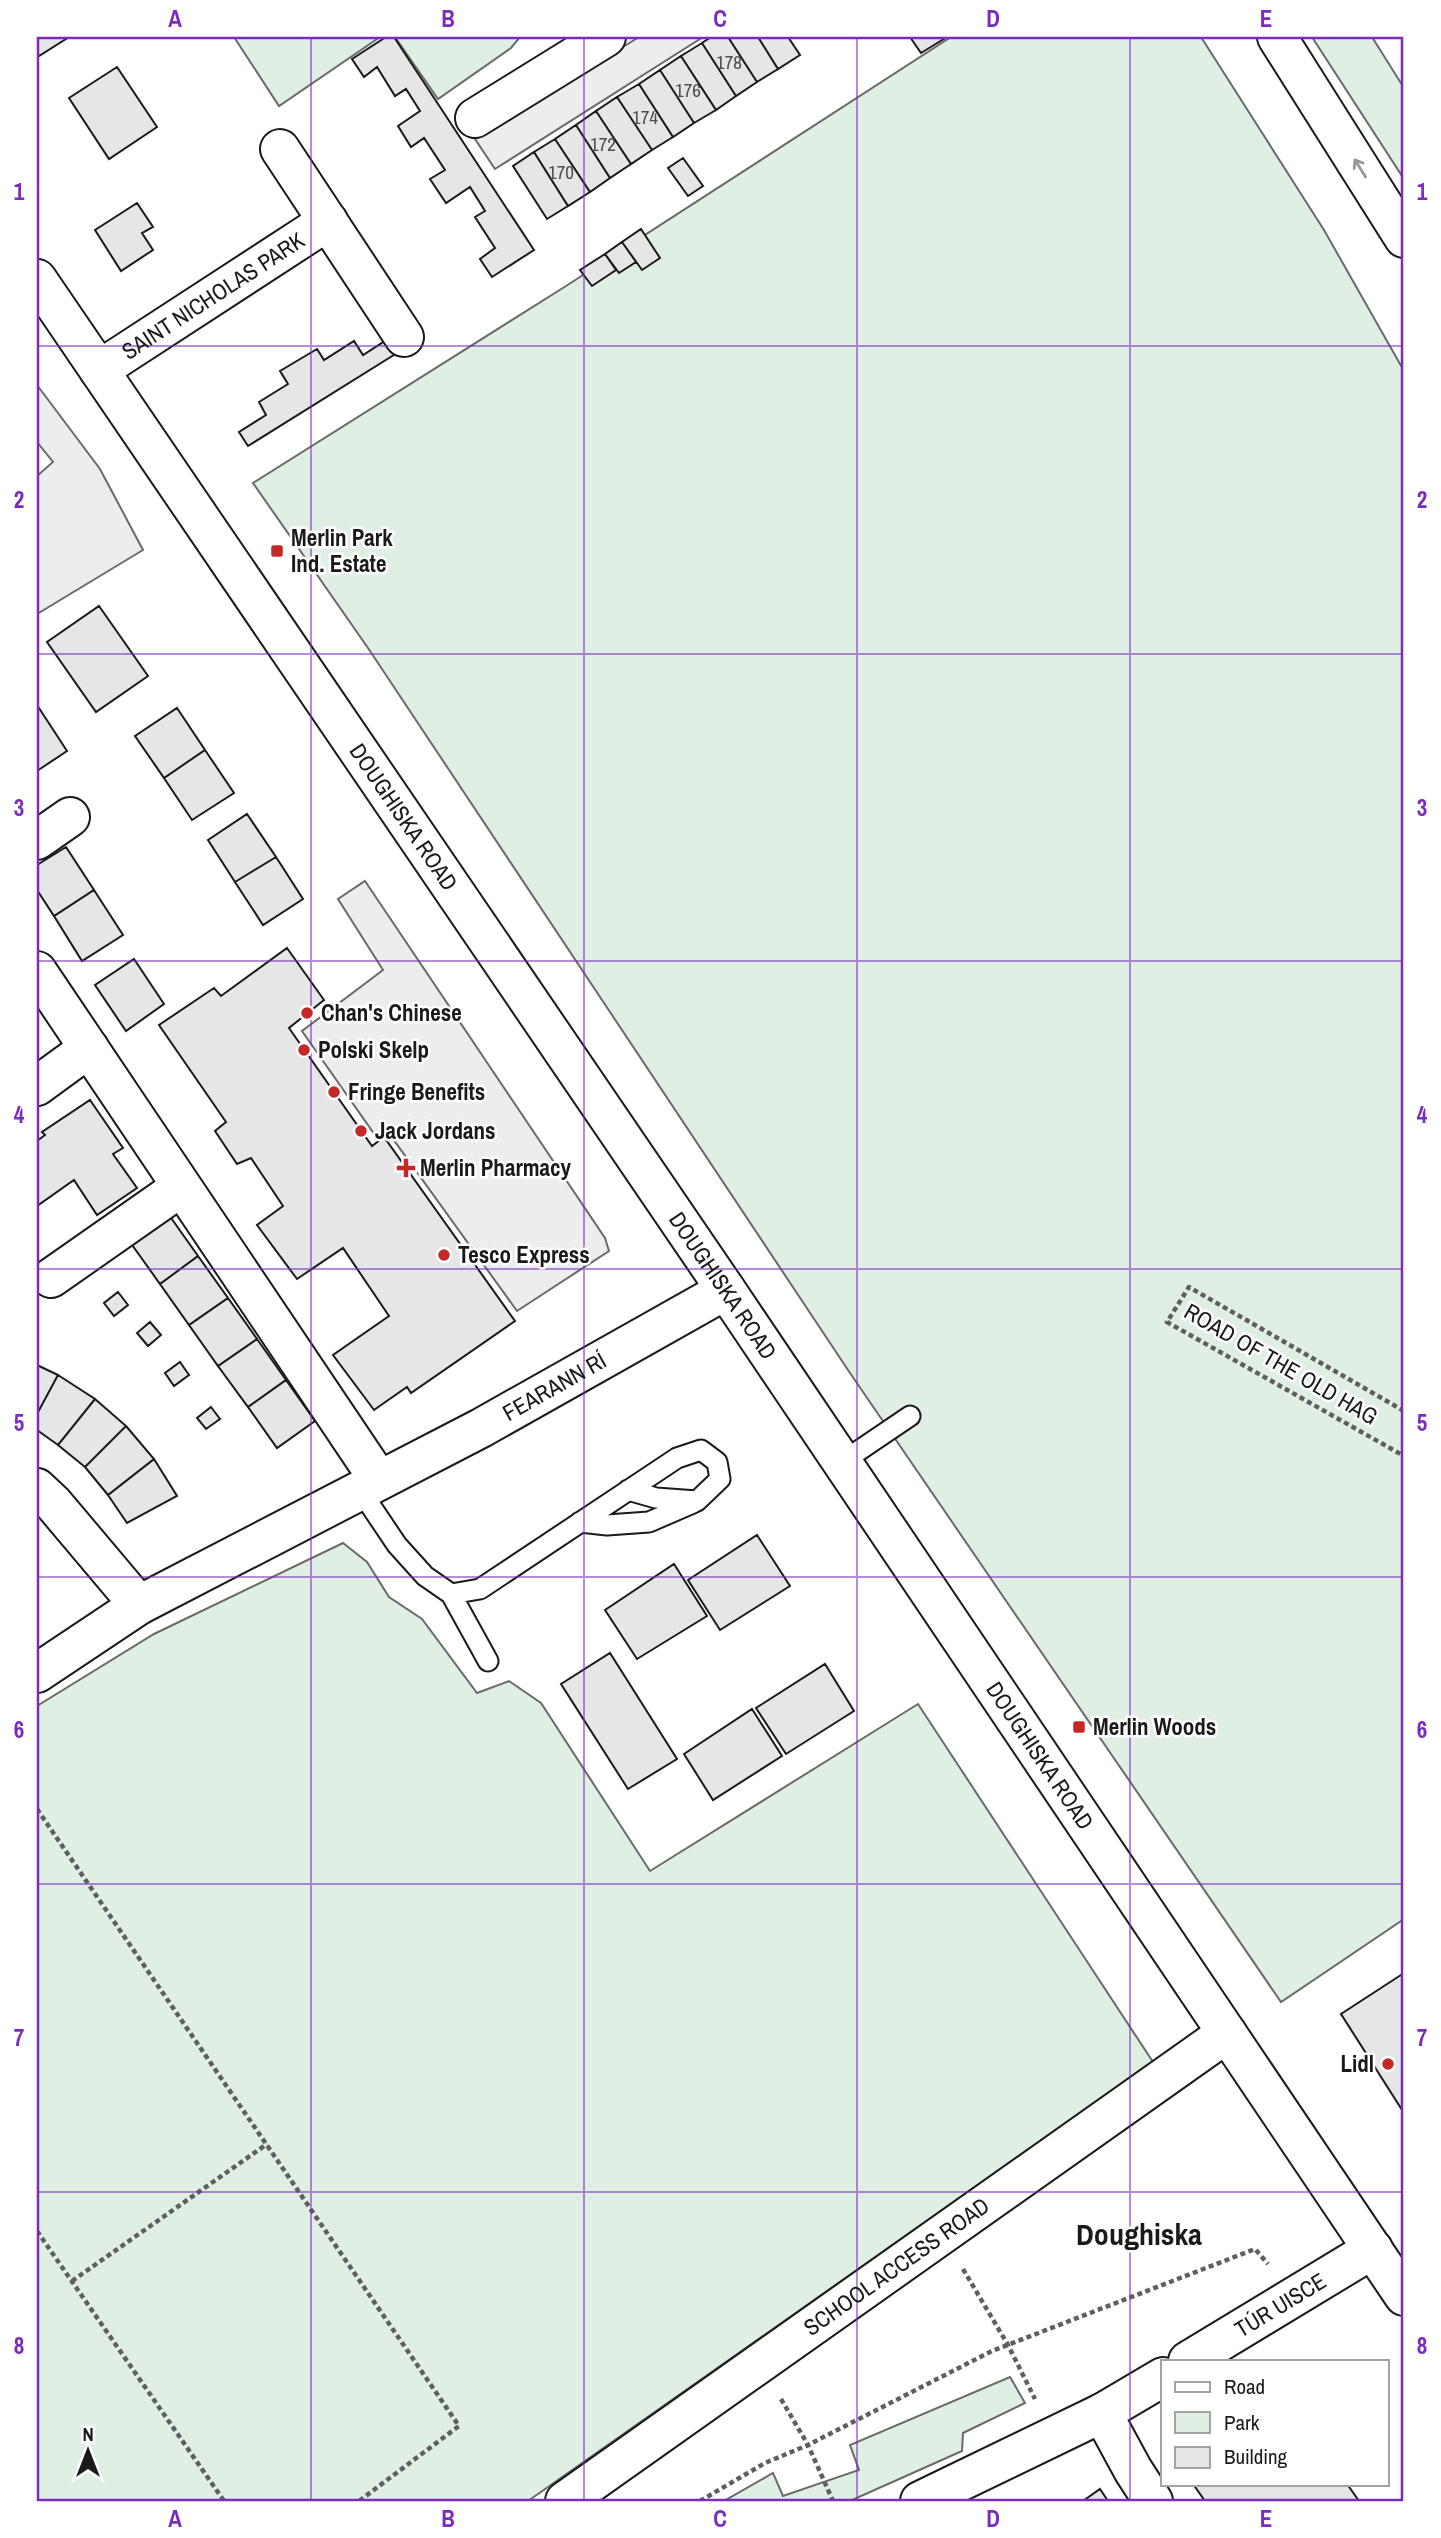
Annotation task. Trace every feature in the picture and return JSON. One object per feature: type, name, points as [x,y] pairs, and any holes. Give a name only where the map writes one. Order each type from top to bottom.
[{"type":"main road","points":[[1277,37],[1404,238]]},
{"type":"main road","points":[[475,118],[588,42]]},
{"type":"main road","name":"SAINT NICHOLAS PARK","points":[[280,149],[404,337]]},
{"type":"main road","name":"SAINT NICHOLAS PARK","points":[[99,370],[328,221]]},
{"type":"main road","name":"DOUGHISKA ROAD","points":[[37,279],[726,1290],[1404,2295]]},
{"type":"main road","points":[[37,840],[70,817]]},
{"type":"main road","points":[[37,971],[181,1187],[370,1485]]},
{"type":"main road","points":[[37,1086],[89,1048]]},
{"type":"main road","points":[[51,1278],[181,1187]]},
{"type":"main road","name":"FEARANN RÍ","points":[[37,1673],[139,1605],[481,1428],[726,1290]]},
{"type":"main road","points":[[37,1488],[53,1503],[139,1605]]},
{"type":"main road","name":"SCHOOL ACCESS ROAD","points":[[565,2501],[1195,2053],[1227,2033]]},
{"type":"main road","name":"TÚR UISCE","points":[[1190,2360],[1373,2249]]},
{"type":"main road","points":[[920,2501],[1102,2413],[1161,2377]]},
{"type":"main road","points":[[1102,2413],[1153,2501]]},
{"type":"lane","points":[[842,1462],[910,1416]]},
{"type":"lane","points":[[451,1594],[480,1589],[580,1522],[628,1490],[677,1458],[701,1450],[717,1462],[720,1479],[697,1501],[649,1522],[607,1525],[580,1522]]},
{"type":"lane","points":[[370,1485],[397,1545],[425,1576],[451,1594],[488,1661]]},
{"type":"lane","points":[[628,1490],[656,1498],[697,1501]]},
{"type":"path","name":"ROAD OF THE OLD HAG","points":[[1404,1411],[1189,1287],[1167,1322],[1404,1456]]},
{"type":"path","points":[[37,1809],[459,2426],[359,2501]]},
{"type":"path","points":[[72,2280],[267,2144]]},
{"type":"path","points":[[37,2231],[224,2501]]},
{"type":"path","points":[[700,2501],[765,2463],[808,2445],[1008,2345],[1255,2249],[1297,2297]]},
{"type":"path","points":[[961,2266],[1008,2345],[1054,2437]]},
{"type":"path","points":[[780,2398],[808,2445],[833,2501]]},
{"type":"green space","points":[[234,37],[380,37],[279,106]]},
{"type":"green space","points":[[395,37],[520,37],[511,48],[438,99]]},
{"type":"green space","points":[[951,37],[1201,37],[1324,230],[1404,371],[1404,1919],[1281,2002],[850,1373],[368,648],[253,483],[566,286]]},
{"type":"green space","points":[[1312,37],[1372,37],[1404,88],[1404,179]]},
{"type":"green space","points":[[343,1543],[367,1562],[389,1597],[422,1619],[477,1693],[509,1681],[541,1703],[650,1871],[918,1704],[1153,2062],[528,2501],[37,2501],[37,1706],[154,1634]]},
{"type":"green space","points":[[1010,2377],[1025,2403],[963,2433],[962,2451],[850,2501],[724,2501],[773,2473],[783,2496],[859,2470],[850,2445]]},
{"type":"shaded area","points":[[639,37],[703,37],[495,169],[475,139]]},
{"type":"shaded area","points":[[37,385],[100,469],[143,550],[37,614],[37,476],[53,462],[37,442]]},
{"type":"shaded area","points":[[365,881],[605,1238],[609,1251],[517,1311],[385,1128],[375,1135],[302,1031],[383,970],[338,899]]},
{"type":"building","points":[[37,37],[69,37],[39,56]]},
{"type":"building","points":[[386,37],[394,37],[534,250],[492,277],[480,259],[495,248],[475,217],[485,211],[470,187],[446,203],[430,179],[445,170],[424,138],[411,147],[398,126],[420,111],[406,89],[395,96],[377,67],[364,77],[352,59]]},
{"type":"building","points":[[711,37],[728,37],[757,82],[736,96],[702,43]]},
{"type":"building","points":[[728,37],[758,37],[778,69],[757,82]]},
{"type":"building","points":[[758,37],[788,37],[800,55],[778,69]]},
{"type":"building","points":[[910,37],[947,37],[921,53]]},
{"type":"building","points":[[702,43],[736,96],[716,110],[681,56]]},
{"type":"building","points":[[681,56],[716,110],[694,123],[660,70]]},
{"type":"building","points":[[117,67],[157,127],[109,159],[69,98]]},
{"type":"building","points":[[660,70],[694,123],[673,137],[639,84]]},
{"type":"building","points":[[639,84],[673,137],[652,150],[617,97]]},
{"type":"building","points":[[617,97],[652,150],[631,164],[596,111]]},
{"type":"building","points":[[596,111],[631,164],[610,178],[576,125]]},
{"type":"building","points":[[576,125],[610,178],[590,192],[555,139]]},
{"type":"building","points":[[555,139],[590,192],[568,206],[534,152]]},
{"type":"building","points":[[534,152],[568,206],[547,219],[513,166]]},
{"type":"building","points":[[683,158],[703,186],[688,196],[668,168]]},
{"type":"building","points":[[137,203],[153,227],[142,233],[153,250],[121,271],[95,230]]},
{"type":"building","points":[[641,229],[660,258],[642,270],[622,242]]},
{"type":"building","points":[[622,242],[636,262],[619,273],[605,254]]},
{"type":"building","points":[[605,254],[616,270],[592,286],[580,270]]},
{"type":"building","points":[[388,339],[397,353],[248,446],[239,432],[266,415],[259,402],[288,384],[280,371],[317,349],[324,360],[354,341],[363,355]]},
{"type":"building","points":[[99,606],[148,676],[96,712],[47,642]]},
{"type":"building","points":[[37,705],[67,751],[37,771]]},
{"type":"building","points":[[177,708],[205,750],[164,778],[135,736]]},
{"type":"building","points":[[205,750],[234,793],[192,820],[164,778]]},
{"type":"building","points":[[247,814],[276,857],[235,882],[208,840]]},
{"type":"building","points":[[66,847],[94,890],[54,916],[37,890],[37,865]]},
{"type":"building","points":[[276,857],[303,899],[263,925],[235,882]]},
{"type":"building","points":[[94,890],[123,935],[82,961],[54,916]]},
{"type":"building","points":[[287,948],[324,1000],[289,1028],[372,1146],[384,1137],[515,1321],[411,1393],[407,1387],[374,1410],[333,1355],[389,1316],[343,1248],[297,1279],[257,1225],[283,1206],[251,1158],[237,1164],[215,1131],[226,1122],[159,1025],[214,988],[221,996]]},
{"type":"building","points":[[134,959],[164,1004],[126,1031],[95,985]]},
{"type":"building","points":[[90,1100],[123,1148],[113,1154],[137,1188],[97,1215],[74,1180],[37,1206],[37,1141],[45,1135],[42,1132]]},
{"type":"building","points":[[169,1215],[198,1256],[160,1284],[130,1242]]},
{"type":"building","points":[[198,1256],[228,1298],[189,1325],[160,1284]]},
{"type":"building","points":[[118,1292],[128,1305],[114,1316],[104,1303]]},
{"type":"building","points":[[228,1298],[257,1339],[218,1366],[189,1325]]},
{"type":"building","points":[[150,1322],[161,1335],[148,1346],[137,1333]]},
{"type":"building","points":[[257,1339],[286,1380],[248,1407],[218,1366]]},
{"type":"building","points":[[180,1362],[189,1375],[174,1386],[165,1373]]},
{"type":"building","points":[[37,1365],[58,1375],[37,1414]]},
{"type":"building","points":[[58,1375],[95,1399],[58,1445],[37,1430],[37,1414]]},
{"type":"building","points":[[286,1380],[315,1421],[277,1448],[248,1407]]},
{"type":"building","points":[[95,1399],[126,1426],[85,1467],[58,1445]]},
{"type":"building","points":[[211,1407],[220,1419],[206,1429],[197,1418]]},
{"type":"building","points":[[126,1426],[154,1459],[108,1495],[85,1467]]},
{"type":"building","points":[[154,1459],[177,1496],[127,1523],[108,1495]]},
{"type":"building","points":[[757,1535],[790,1586],[720,1630],[688,1580]]},
{"type":"building","points":[[674,1564],[707,1616],[637,1659],[605,1610]]},
{"type":"building","points":[[610,1653],[677,1759],[628,1789],[561,1684]]},
{"type":"building","points":[[825,1664],[854,1711],[786,1754],[756,1708]]},
{"type":"building","points":[[752,1709],[782,1756],[713,1800],[684,1754]]},
{"type":"building","name":"Lidl","points":[[1404,1973],[1404,2113],[1341,2014]]},
{"type":"building","points":[[1194,2486],[1348,2486],[1359,2501],[1205,2501]]},
{"type":"building","points":[[1100,2489],[1108,2501],[1083,2501]]},
{"type":"place","name":"Merlin Park Ind. Estate","points":[[277,551]]},
{"type":"place","name":"Chan's Chinese","points":[[307,1013]]},
{"type":"place","name":"Polski Skelp","points":[[304,1050]]},
{"type":"place","name":"Fringe Benefits","points":[[334,1092]]},
{"type":"place","name":"Jack Jordans","points":[[361,1131]]},
{"type":"place","name":"Merlin Pharmacy","points":[[406,1168]]},
{"type":"place","name":"Tesco Express","points":[[444,1255]]},
{"type":"place","name":"Merlin Woods","points":[[1079,1727]]},
{"type":"place","name":"Lidl","points":[[1388,2064]]},
{"type":"district","name":"Doughiska","points":[[1139,2235]]}]
